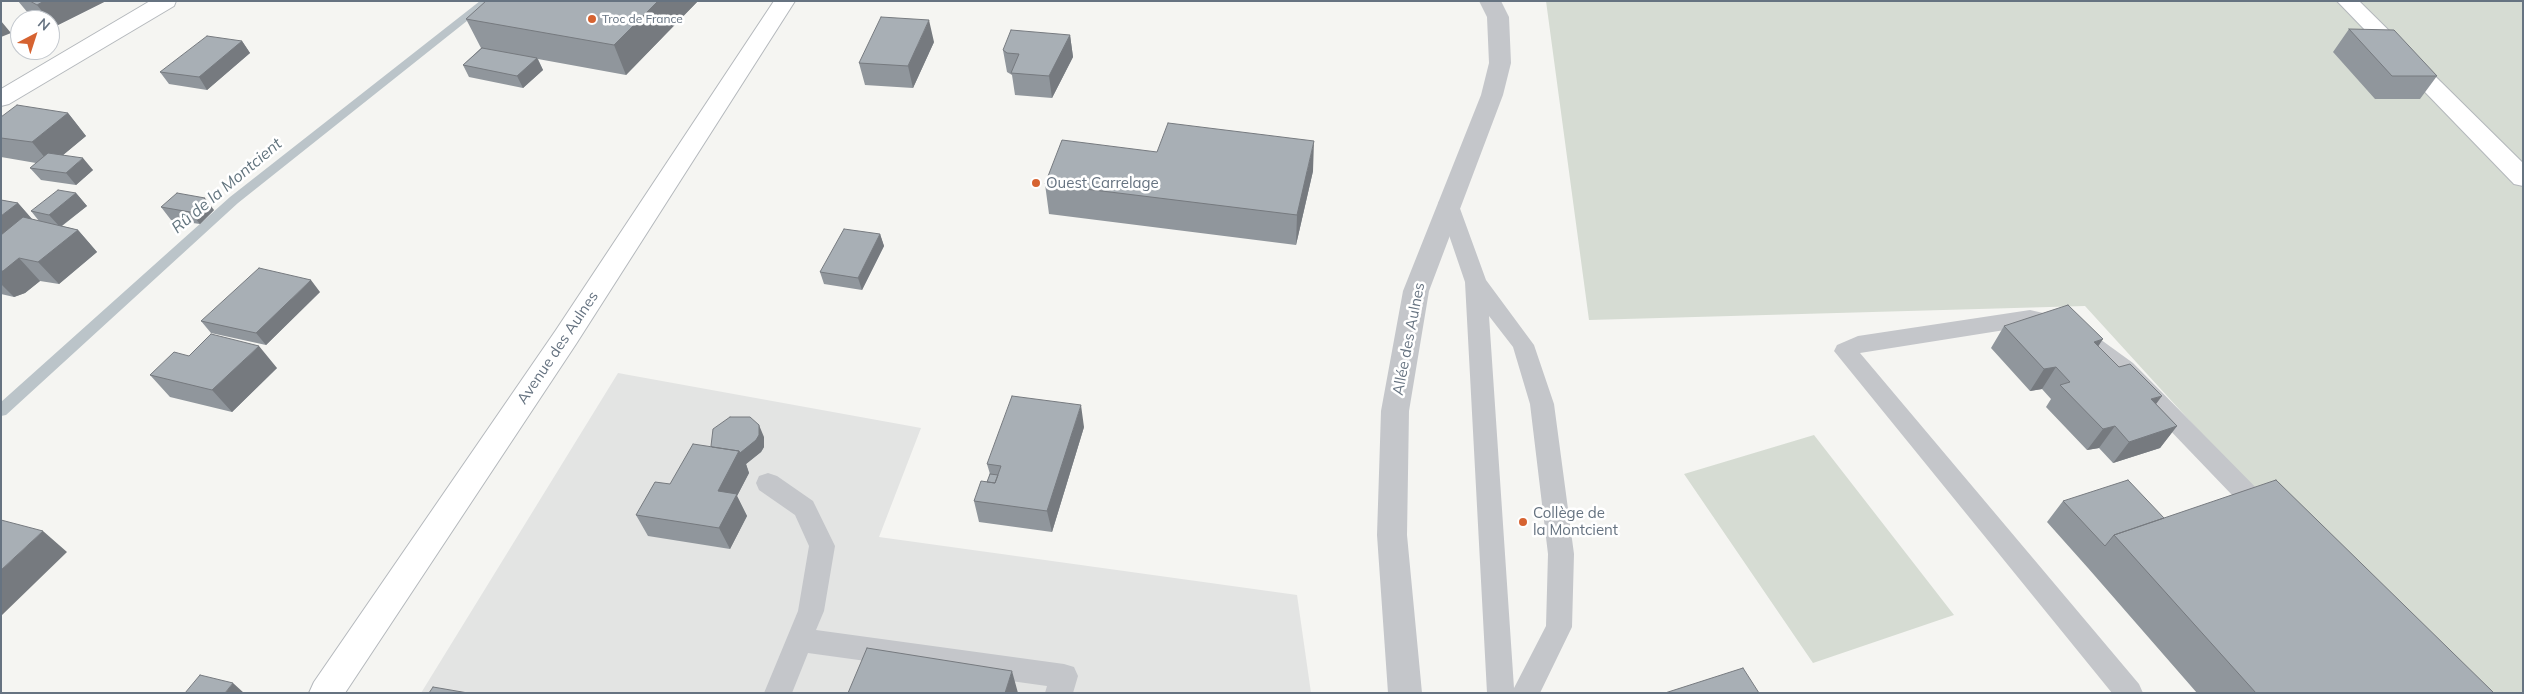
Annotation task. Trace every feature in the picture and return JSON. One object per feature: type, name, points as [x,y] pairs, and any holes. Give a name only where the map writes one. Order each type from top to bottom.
[{"type":"main road","points":[[1,100],[166,1]]},
{"type":"main road","name":"Avenue des Aulnes","points":[[326,693],[566,337],[785,1]]},
{"type":"main road","points":[[2348,1],[2523,178]]},
{"type":"street","name":"Allée des Aulnes","points":[[1405,693],[1402,675],[1392,535],[1395,411],[1416,291],[1448,203],[1492,95],[1500,63],[1498,17],[1490,1]]},
{"type":"lane","points":[[1448,203],[1476,282],[1501,693]]},
{"type":"lane","points":[[1476,282],[1523,345],[1542,404],[1560,545],[1559,627],[1526,693]]},
{"type":"lane","points":[[2129,693],[1845,351],[1858,344],[2030,318],[2052,322],[2070,330],[2125,369],[2281,531]]},
{"type":"lane","points":[[768,483],[804,508],[822,546],[811,611],[778,693]]},
{"type":"lane","points":[[799,640],[1064,676],[1059,693]]},
{"type":"shaded area","points":[[1546,1],[2523,1],[2523,693],[2438,693],[2085,306],[1589,320]]},
{"type":"shaded area","points":[[618,373],[921,428],[879,537],[1297,595],[1311,693],[421,693]]},
{"type":"shaded area","points":[[1814,435],[1954,615],[1813,663],[1684,474]]},
{"type":"building","points":[[30,1],[44,1],[37,5]]},
{"type":"building","points":[[486,1],[658,1],[614,45],[466,19]]},
{"type":"building","points":[[881,17],[929,20],[908,66],[859,63]]},
{"type":"building","points":[[2349,29],[2394,30],[2437,76],[2392,76]]},
{"type":"building","points":[[1011,30],[1070,35],[1049,76],[1011,73],[1019,54],[1007,53],[1003,50]]},
{"type":"building","points":[[207,36],[242,41],[199,77],[160,72]]},
{"type":"building","points":[[482,48],[537,58],[517,76],[463,65]]},
{"type":"building","points":[[17,105],[68,113],[32,142],[1,138],[1,117]]},
{"type":"building","points":[[1168,123],[1314,141],[1297,215],[1045,184],[1062,140],[1157,152]]},
{"type":"building","points":[[48,153],[83,158],[66,173],[30,168]]},
{"type":"building","points":[[58,190],[76,193],[49,215],[31,211]]},
{"type":"building","points":[[177,193],[205,198],[190,212],[161,207]]},
{"type":"building","points":[[1,200],[18,203],[1,216]]},
{"type":"building","points":[[23,217],[78,230],[38,262],[19,258],[1,271],[1,235]]},
{"type":"building","points":[[844,229],[880,234],[858,278],[820,272]]},
{"type":"building","points":[[259,268],[311,280],[256,333],[201,321]]},
{"type":"building","points":[[2068,305],[2103,339],[2094,342],[2119,367],[2130,364],[2162,396],[2151,399],[2177,426],[2129,442],[2115,426],[2103,429],[2060,385],[2070,382],[2056,367],[2044,369],[2004,326]]},
{"type":"building","points":[[211,334],[259,346],[212,390],[150,375],[174,352],[189,356]]},
{"type":"building","points":[[1012,396],[1081,405],[1047,511],[974,501],[981,481],[995,483],[1001,466],[987,464]]},
{"type":"building","points":[[730,417],[750,417],[759,425],[759,435],[756,440],[740,453],[739,451],[711,446],[713,429]]},
{"type":"building","points":[[693,444],[739,451],[718,491],[737,494],[719,528],[636,515],[655,482],[670,484]]},
{"type":"building","points":[[990,474],[998,475],[995,483],[987,482]]},
{"type":"building","points":[[2128,480],[2164,518],[2114,535],[2105,546],[2063,501]]},
{"type":"building","points":[[2276,480],[2494,693],[2256,693],[2114,535]]},
{"type":"building","points":[[1,520],[43,531],[1,570]]},
{"type":"building","points":[[867,648],[1012,671],[1005,693],[848,693]]},
{"type":"building","points":[[1743,668],[1759,693],[1665,693]]},
{"type":"building","points":[[200,675],[233,683],[225,693],[185,693]]},
{"type":"building","points":[[433,687],[468,693],[429,693]]},
{"type":"waterway","name":"Rû de la Montcient","points":[[1,411],[234,200],[487,1]]},
{"type":"place","name":"Troc de France","points":[[592,19]]},
{"type":"place","name":"Ouest Carrelage","points":[[1036,183]]},
{"type":"place","name":"Collège de la Montcient","points":[[1523,522]]}]
